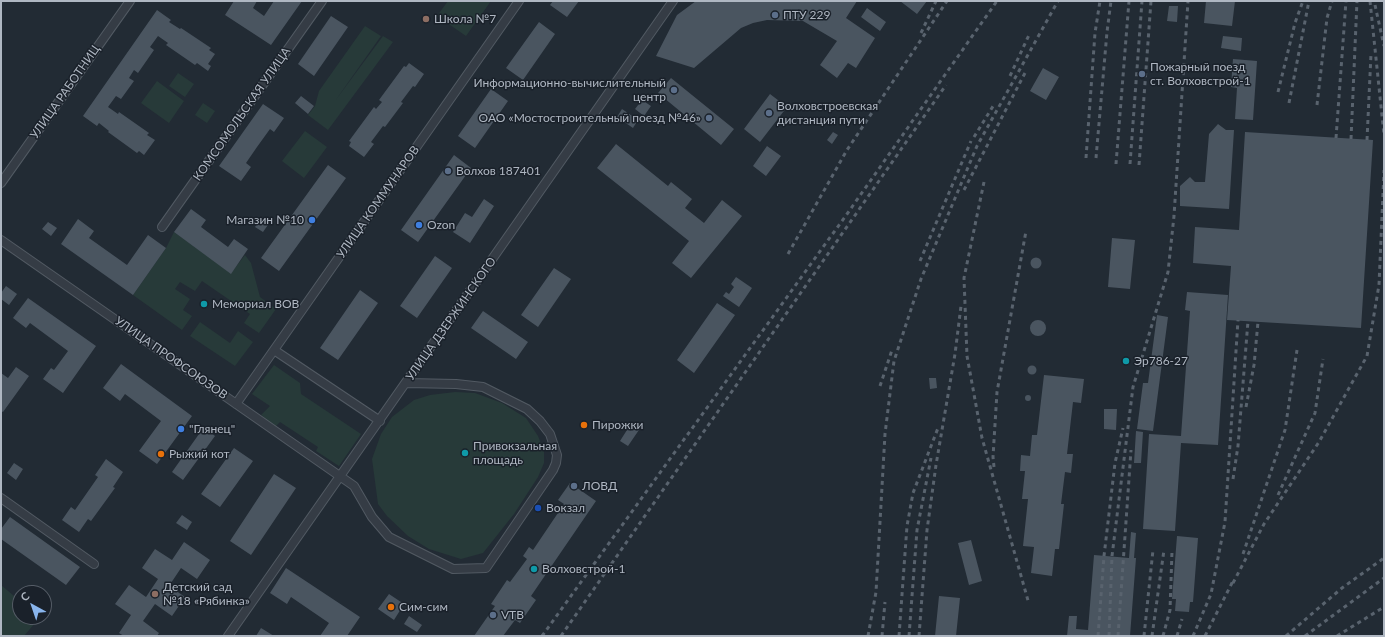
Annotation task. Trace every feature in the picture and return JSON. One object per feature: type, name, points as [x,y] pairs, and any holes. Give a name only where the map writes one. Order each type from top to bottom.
[{"type":"street","name":"УЛИЦА РАБОТНИЦ","points":[[1,182],[130,1]]},
{"type":"street","name":"КОМСОМОЛЬСКАЯ УЛИЦА","points":[[162,228],[322,1]]},
{"type":"street","name":"УЛИЦА КОММУНАРОВ","points":[[236,404],[519,1]]},
{"type":"street","name":"УЛИЦА ДЗЕРЖИНСКОГО","points":[[228,636],[407,383],[673,1]]},
{"type":"street","name":"УЛИЦА ПРОФСОЮЗОВ","points":[[1,240],[340,476]]},
{"type":"street","points":[[274,350],[380,421]]},
{"type":"street","points":[[340,476],[354,486],[372,517],[389,537],[453,569],[486,568],[556,463],[557,455],[550,434],[540,421],[527,409],[483,387],[456,384],[407,383]]},
{"type":"street","points":[[1,498],[94,564]]},
{"type":"green space","points":[[448,1],[491,1],[466,36],[437,16]]},
{"type":"green space","points":[[365,26],[381,36],[335,101],[383,36],[393,42],[328,130],[308,115],[315,106],[319,91]]},
{"type":"green space","points":[[178,73],[194,84],[185,97],[169,86]]},
{"type":"green space","points":[[157,81],[184,101],[169,123],[141,103]]},
{"type":"green space","points":[[203,103],[215,111],[207,123],[195,115]]},
{"type":"green space","points":[[305,131],[327,147],[304,178],[282,161]]},
{"type":"green space","points":[[174,232],[231,273],[245,255],[251,263],[260,297],[276,309],[259,333],[244,323],[250,314],[202,281],[195,291],[180,282],[175,289],[190,299],[183,310],[192,316],[182,330],[133,295],[166,248]]},
{"type":"green space","points":[[200,322],[230,343],[238,331],[253,342],[235,366],[190,336]]},
{"type":"green space","points":[[274,365],[300,383],[301,394],[361,434],[339,466],[316,451],[318,447],[280,422],[275,427],[261,415],[270,406],[252,394]]},
{"type":"green space","points":[[455,392],[475,393],[502,403],[526,418],[538,436],[544,451],[544,463],[538,477],[514,514],[483,553],[461,559],[429,549],[408,536],[387,516],[378,504],[372,459],[381,434],[392,417],[414,400],[430,395]]},
{"type":"green space","points":[[1,585],[12,594],[12,625],[33,625],[24,636],[1,636]]},
{"type":"building","points":[[234,1],[257,1],[253,8],[264,16],[274,1],[302,1],[271,45],[225,15]]},
{"type":"building","points":[[553,1],[579,1],[567,17],[550,5]]},
{"type":"building","points":[[696,1],[857,1],[846,18],[875,38],[856,68],[848,63],[837,78],[820,65],[837,41],[803,21],[767,20],[753,23],[741,28],[694,68],[656,56],[677,15]]},
{"type":"building","points":[[900,1],[927,1],[917,14]]},
{"type":"building","points":[[1206,1],[1235,1],[1232,26],[1204,23]]},
{"type":"building","points":[[1169,6],[1178,6],[1177,22],[1167,21]]},
{"type":"building","points":[[867,8],[886,22],[880,31],[861,17]]},
{"type":"building","points":[[157,10],[171,20],[169,22],[180,29],[181,28],[211,48],[209,50],[215,54],[208,64],[211,66],[208,71],[197,63],[195,65],[166,45],[168,43],[158,36],[150,47],[154,50],[138,73],[134,70],[129,78],[134,81],[121,99],[116,96],[108,107],[118,114],[119,112],[149,133],[147,135],[155,140],[144,155],[139,151],[137,153],[108,132],[109,131],[99,123],[97,126],[83,116]]},
{"type":"building","points":[[331,16],[348,27],[314,76],[298,64]]},
{"type":"building","points":[[539,22],[555,34],[523,80],[506,68]]},
{"type":"building","points":[[1223,36],[1242,38],[1241,51],[1221,48]]},
{"type":"building","points":[[1233,59],[1257,61],[1253,120],[1235,119],[1237,88],[1231,87]]},
{"type":"building","points":[[409,63],[424,74],[415,87],[413,86],[401,102],[403,103],[385,127],[383,126],[371,142],[374,144],[364,157],[349,146],[351,142],[349,141],[374,107],[376,109],[382,102],[379,100],[404,66],[406,67]]},
{"type":"building","points":[[1043,68],[1059,77],[1046,100],[1030,91]]},
{"type":"building","points":[[671,78],[734,129],[721,145],[658,93]]},
{"type":"building","points":[[491,89],[508,101],[475,148],[458,136]]},
{"type":"building","points":[[770,94],[787,107],[760,142],[744,129]]},
{"type":"building","points":[[301,96],[314,106],[308,114],[295,103]]},
{"type":"building","points":[[642,100],[651,106],[644,116],[635,109]]},
{"type":"building","points":[[263,104],[284,118],[274,132],[270,129],[246,163],[251,167],[241,181],[219,166]]},
{"type":"building","points":[[622,109],[638,120],[633,128],[617,117]]},
{"type":"building","points":[[1218,124],[1226,130],[1234,130],[1229,209],[1180,206],[1180,186],[1190,177],[1195,182],[1205,182],[1209,134]]},
{"type":"building","points":[[833,132],[838,135],[832,144],[827,140]]},
{"type":"building","points":[[1245,132],[1373,140],[1361,328],[1227,320],[1231,266],[1193,263],[1195,227],[1239,230]]},
{"type":"building","points":[[616,144],[668,186],[671,182],[692,199],[685,208],[704,223],[722,200],[742,216],[691,278],[672,263],[689,241],[597,168]]},
{"type":"building","points":[[767,146],[781,156],[766,176],[753,166]]},
{"type":"building","points":[[454,155],[471,168],[418,242],[401,230]]},
{"type":"building","points":[[328,165],[346,178],[279,271],[261,258]]},
{"type":"building","points":[[484,199],[494,206],[470,243],[453,232],[465,213],[472,217]]},
{"type":"building","points":[[191,209],[206,220],[201,227],[228,247],[234,239],[248,249],[231,274],[174,232]]},
{"type":"building","points":[[262,217],[270,222],[263,232],[255,227]]},
{"type":"building","points":[[78,219],[94,231],[89,238],[127,265],[148,235],[166,248],[133,295],[61,244]]},
{"type":"building","points":[[48,222],[57,228],[51,236],[42,229]]},
{"type":"building","points":[[1112,238],[1135,240],[1130,289],[1108,287]]},
{"type":"building","points":[[435,256],[452,268],[417,318],[400,306]]},
{"type":"building","points":[[1036,257],[1040,259],[1042,263],[1040,267],[1036,269],[1032,267],[1030,263],[1032,259]]},
{"type":"building","points":[[554,268],[571,279],[538,327],[521,315]]},
{"type":"building","points":[[736,277],[752,288],[739,307],[723,296],[726,292],[729,294],[734,287],[731,284]]},
{"type":"building","points":[[6,286],[17,294],[9,305],[1,299],[1,293]]},
{"type":"building","points":[[360,290],[378,303],[338,360],[320,348]]},
{"type":"building","points":[[1187,292],[1228,295],[1218,445],[1181,443],[1175,531],[1143,529],[1149,434],[1181,436],[1190,311],[1185,310]]},
{"type":"building","points":[[28,298],[96,346],[63,393],[43,379],[51,368],[54,370],[68,351],[30,323],[26,328],[13,318]]},
{"type":"building","points":[[717,303],[735,315],[694,373],[677,360]]},
{"type":"building","points":[[483,311],[528,342],[516,359],[471,328]]},
{"type":"building","points":[[1157,315],[1168,317],[1153,431],[1137,429],[1143,383],[1148,383]]},
{"type":"building","points":[[1038,320],[1044,322],[1046,328],[1044,334],[1038,336],[1032,334],[1030,328],[1032,322]]},
{"type":"building","points":[[121,364],[192,416],[157,464],[139,451],[161,421],[125,394],[120,401],[103,388]]},
{"type":"building","points":[[1032,365],[1037,370],[1032,375],[1027,370]]},
{"type":"building","points":[[16,367],[29,376],[3,412],[1,411],[1,373],[8,378]]},
{"type":"building","points":[[1044,375],[1084,379],[1081,403],[1073,402],[1067,454],[1073,454],[1071,473],[1065,472],[1061,504],[1064,504],[1059,549],[1055,549],[1052,576],[1031,573],[1034,547],[1023,546],[1028,499],[1022,499],[1025,471],[1020,471],[1021,455],[1030,456],[1032,435],[1037,435]]},
{"type":"building","points":[[929,378],[936,378],[937,388],[930,389]]},
{"type":"building","points":[[1028,395],[1031,398],[1028,401],[1025,398]]},
{"type":"building","points":[[1104,409],[1117,409],[1116,430],[1104,429]]},
{"type":"building","points":[[632,422],[641,427],[628,446],[620,441]]},
{"type":"building","points":[[204,427],[215,436],[183,480],[172,472]]},
{"type":"building","points":[[1136,431],[1143,432],[1141,463],[1134,463]]},
{"type":"building","points":[[234,448],[253,461],[220,507],[201,494]]},
{"type":"building","points":[[106,459],[123,472],[113,487],[115,488],[91,521],[88,519],[79,532],[62,520],[71,507],[75,510],[98,477],[95,475]]},
{"type":"building","points":[[14,463],[23,469],[16,480],[7,473]]},
{"type":"building","points":[[274,474],[296,488],[251,555],[230,541]]},
{"type":"building","name":"Волховстрой-1","points":[[570,483],[596,501],[531,596],[536,600],[520,623],[515,620],[503,636],[474,636],[495,606],[491,604],[507,580],[510,582],[527,559],[523,556],[529,547],[533,550],[564,504],[558,500]]},
{"type":"building","points":[[182,515],[192,522],[187,530],[176,523]]},
{"type":"building","points":[[10,517],[80,567],[66,585],[1,539],[1,529]]},
{"type":"building","points":[[1131,532],[1136,533],[1134,558],[1136,558],[1130,636],[1067,636],[1069,616],[1077,616],[1076,629],[1088,630],[1094,555],[1129,558]]},
{"type":"building","points":[[1177,536],[1198,538],[1193,602],[1190,602],[1189,612],[1175,611],[1176,599],[1172,599]]},
{"type":"building","points":[[971,540],[982,581],[969,585],[958,543]]},
{"type":"building","points":[[184,542],[210,560],[197,579],[181,568],[169,586],[185,597],[172,616],[155,604],[143,621],[159,633],[157,636],[124,636],[119,633],[131,615],[115,604],[129,585],[146,597],[158,579],[142,568],[155,549],[172,560]]},
{"type":"building","points":[[286,568],[360,617],[347,636],[320,636],[329,623],[291,597],[287,604],[270,593]]},
{"type":"building","name":"Сим-сим","points":[[389,594],[404,604],[394,620],[378,609]]},
{"type":"building","points":[[939,596],[960,598],[956,636],[935,636]]},
{"type":"building","points":[[409,616],[422,625],[417,632],[404,624]]},
{"type":"building","points":[[261,628],[274,636],[256,636]]},
{"type":"railway","points":[[921,33],[936,1]]},
{"type":"railway","points":[[788,254],[847,150],[947,1]]},
{"type":"railway","points":[[542,636],[847,214],[997,1]]},
{"type":"railway","points":[[868,636],[876,592],[885,434],[894,361],[921,279],[977,146],[1058,1]]},
{"type":"railway","points":[[1086,158],[1095,33],[1100,1]]},
{"type":"railway","points":[[1096,158],[1111,1]]},
{"type":"railway","points":[[1116,164],[1129,1]]},
{"type":"railway","points":[[1130,164],[1142,1]]},
{"type":"railway","points":[[1139,165],[1151,1]]},
{"type":"railway","points":[[1109,636],[1112,556],[1133,387],[1168,272],[1174,216],[1188,1]]},
{"type":"railway","points":[[1278,92],[1295,23],[1303,1]]},
{"type":"railway","points":[[1289,103],[1309,1]]},
{"type":"railway","points":[[1317,105],[1327,18],[1332,1]]},
{"type":"railway","points":[[1336,138],[1346,1]]},
{"type":"railway","points":[[1351,139],[1357,1]]},
{"type":"railway","points":[[1370,1],[1384,135]]},
{"type":"railway","points":[[1375,5],[1384,46]]},
{"type":"railway","points":[[1010,76],[1029,35]]},
{"type":"railway","points":[[1367,140],[1371,54]]},
{"type":"railway","points":[[964,190],[1026,71]]},
{"type":"railway","points":[[561,636],[946,85]]},
{"type":"railway","points":[[974,137],[995,103]]},
{"type":"railway","points":[[920,261],[971,141]]},
{"type":"railway","points":[[1233,583],[1264,524],[1319,442],[1367,356],[1379,285],[1384,170]]},
{"type":"railway","points":[[984,182],[964,278],[967,356],[982,438],[1029,604]]},
{"type":"railway","points":[[994,467],[993,457],[997,392],[1026,231]]},
{"type":"railway","points":[[919,636],[927,530],[936,465],[955,354],[961,306]]},
{"type":"railway","points":[[1193,636],[1211,594],[1225,522],[1238,320]]},
{"type":"railway","points":[[1233,479],[1238,446],[1248,321]]},
{"type":"railway","points":[[1246,407],[1254,365],[1258,322]]},
{"type":"railway","points":[[880,386],[892,350]]},
{"type":"railway","points":[[1243,554],[1285,430],[1297,350]]},
{"type":"railway","points":[[1278,495],[1315,413],[1323,359]]},
{"type":"railway","points":[[899,636],[907,526],[913,493],[938,428]]},
{"type":"railway","points":[[1098,636],[1104,556],[1115,463],[1123,428]]},
{"type":"railway","points":[[1118,636],[1131,450]]},
{"type":"railway","points":[[909,636],[917,530],[931,458]]},
{"type":"railway","points":[[1144,636],[1153,550]]},
{"type":"railway","points":[[1152,636],[1164,550]]},
{"type":"railway","points":[[1163,636],[1170,610],[1172,551]]},
{"type":"railway","points":[[1286,636],[1342,588],[1384,558]]},
{"type":"railway","points":[[1305,636],[1384,578]]},
{"type":"railway","points":[[1205,636],[1234,579]]},
{"type":"railway","points":[[882,636],[885,602]]},
{"type":"railway","points":[[1337,636],[1384,607]]},
{"type":"railway","points":[[1177,636],[1182,619]]},
{"type":"place","name":"ПТУ 229","points":[[775,15]]},
{"type":"place","name":"Школа №7","points":[[426,19]]},
{"type":"place","name":"Пожарный поезд ст. Волховстрой-1","points":[[1142,74]]},
{"type":"place","name":"Информационно-вычислительный центр","points":[[674,90]]},
{"type":"place","name":"Волховстроевская дистанция пути","points":[[769,113]]},
{"type":"place","name":"ОАО «Мостостроительный поезд №46»","points":[[709,118]]},
{"type":"place","name":"Волхов 187401","points":[[448,171]]},
{"type":"place","name":"Магазин №10","points":[[312,220]]},
{"type":"place","name":"Ozon","points":[[419,225]]},
{"type":"place","name":"Мемориал ВОВ","points":[[204,304]]},
{"type":"place","name":"Эр786-27","points":[[1126,361]]},
{"type":"place","name":"Пирожки","points":[[584,425]]},
{"type":"place","name":"\"Глянец\"","points":[[181,429]]},
{"type":"place","name":"Привокзальная площадь","points":[[465,453]]},
{"type":"place","name":"Рыжий кот","points":[[161,454]]},
{"type":"place","name":"ЛОВД","points":[[574,486]]},
{"type":"place","name":"Вокзал","points":[[538,508]]},
{"type":"place","name":"Волховстрой-1","points":[[534,569]]},
{"type":"place","name":"Детский сад №18 «Рябинка»","points":[[155,594]]},
{"type":"place","name":"Сим-сим","points":[[391,607]]},
{"type":"place","name":"VTB","points":[[493,615]]}]
